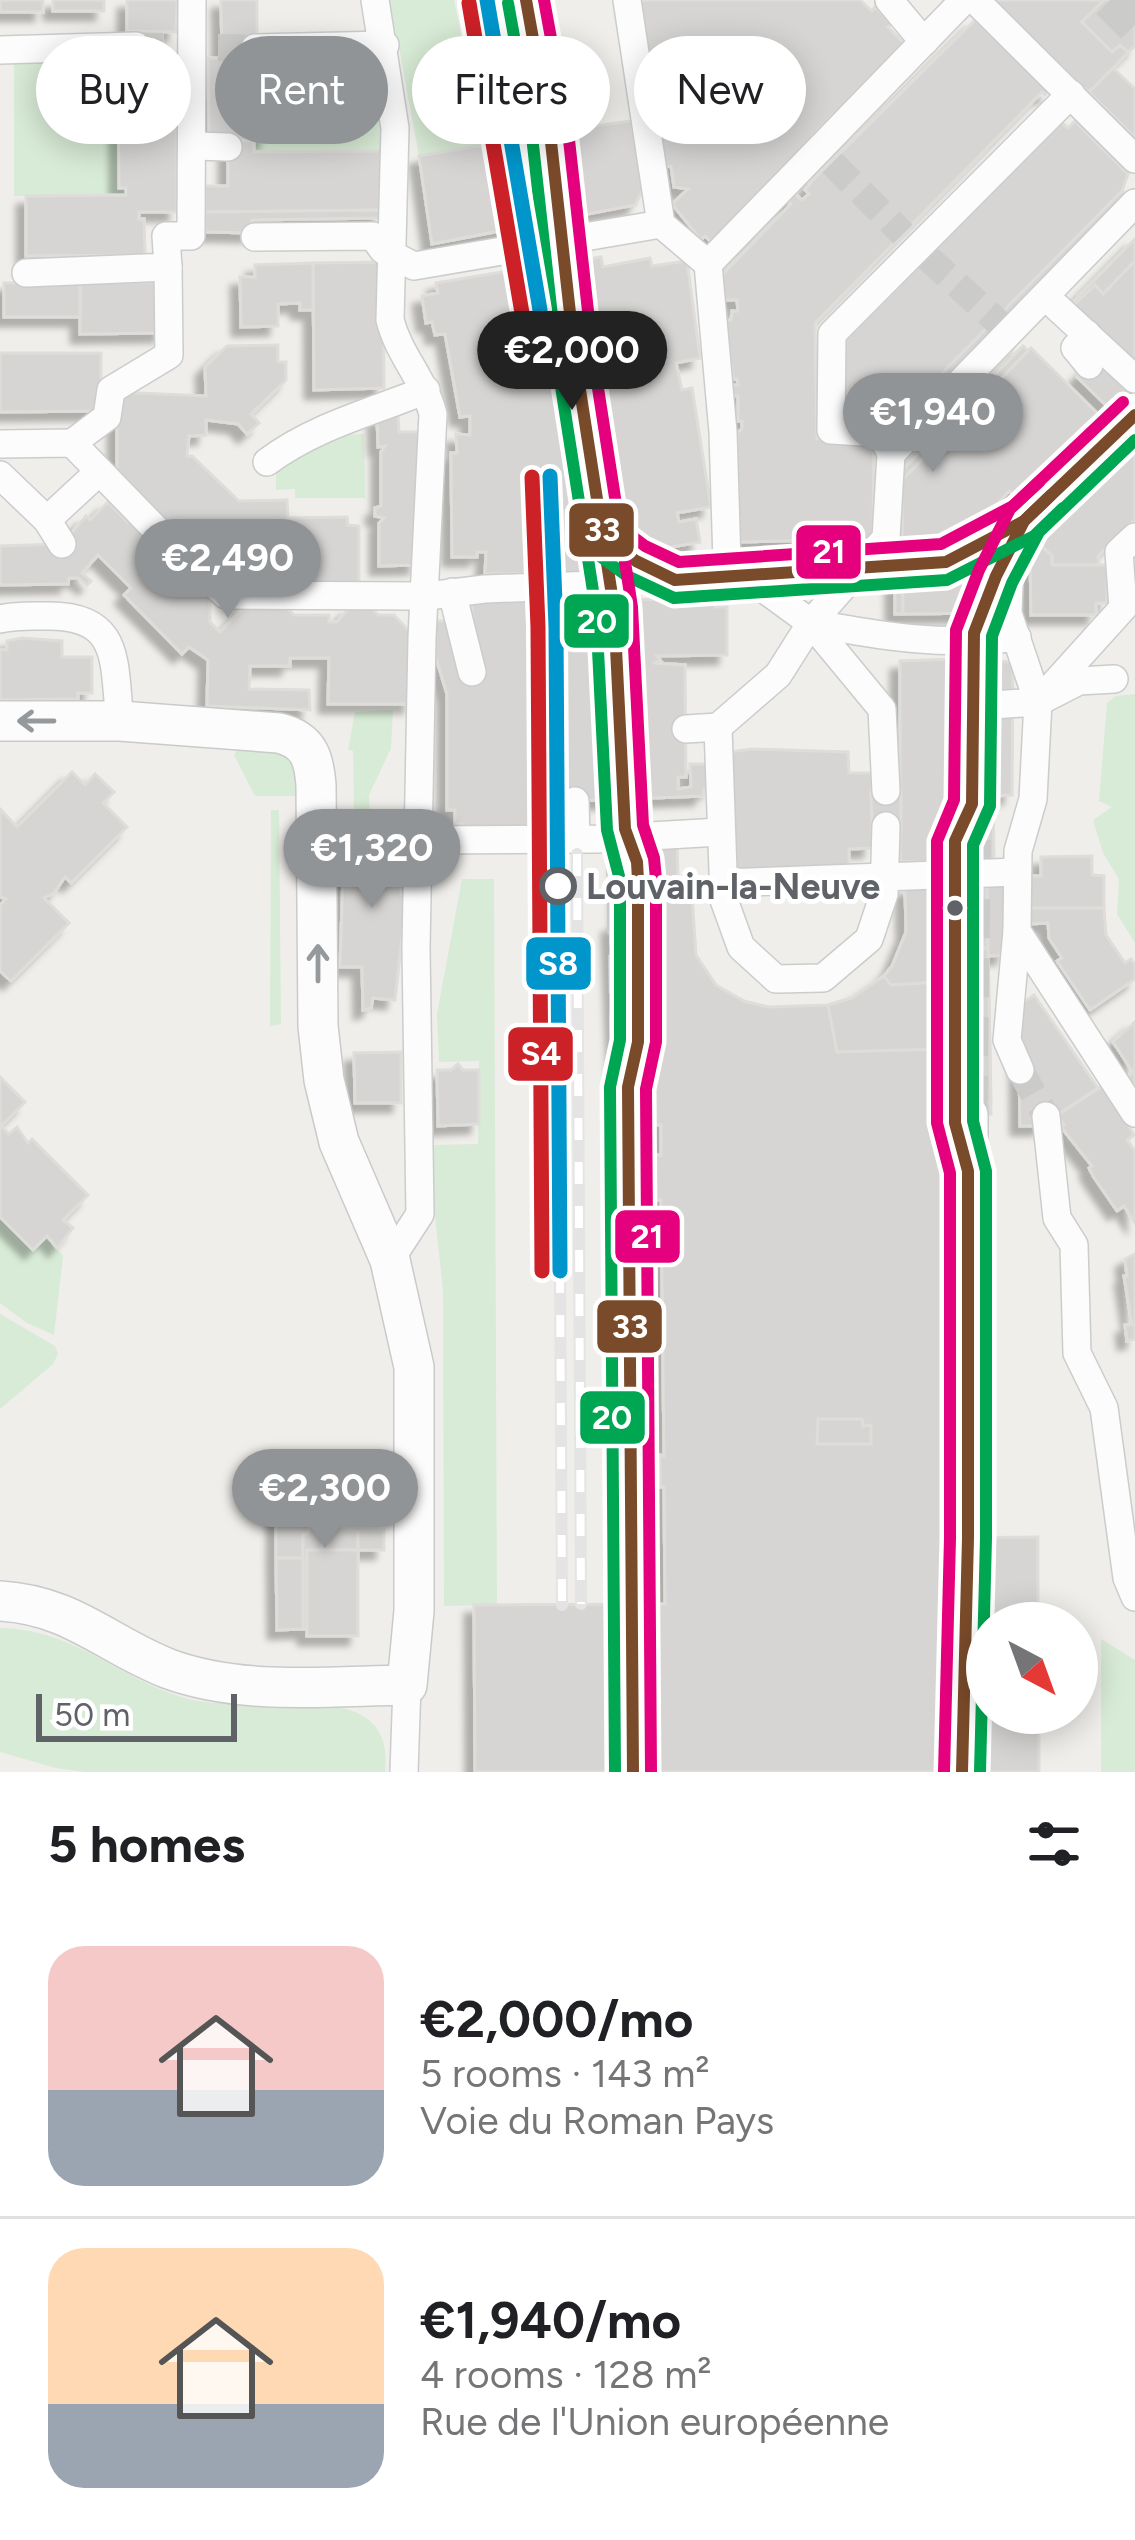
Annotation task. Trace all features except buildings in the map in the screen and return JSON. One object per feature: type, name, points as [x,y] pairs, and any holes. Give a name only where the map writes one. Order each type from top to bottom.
[{"type":"street","points":[[15,439],[72,443],[107,417],[111,390],[148,378],[169,355],[156,268],[166,236],[196,236],[192,0]]},
{"type":"street","points":[[376,0],[383,36]]},
{"type":"street","points":[[526,0],[532,36]]},
{"type":"street","points":[[627,0],[661,224],[708,264],[730,431],[727,562]]},
{"type":"street","points":[[889,0],[924,42]]},
{"type":"street","points":[[708,264],[796,190],[964,0]]},
{"type":"street","points":[[975,0],[1026,59],[1071,94],[1135,159]]},
{"type":"street","points":[[0,50],[36,49]]},
{"type":"street","points":[[388,73],[394,128],[390,320],[397,348],[430,402],[439,594],[472,671]]},
{"type":"street","points":[[686,729],[718,727],[778,675],[811,622],[886,538],[891,454],[881,433],[831,430],[832,334],[917,246],[1014,161],[1071,94]]},
{"type":"street","points":[[194,146],[228,147]]},
{"type":"street","points":[[891,454],[1005,328],[1046,296],[1135,203]]},
{"type":"street","points":[[255,237],[373,236],[388,254],[415,266],[520,258],[661,224]]},
{"type":"street","points":[[26,273],[156,268]]},
{"type":"street","points":[[1046,296],[1135,379]]},
{"type":"street","points":[[1087,334],[1076,348],[1089,365]]},
{"type":"street","points":[[267,462],[293,442],[362,412],[430,402]]},
{"type":"street","points":[[1020,1070],[1007,1040],[1018,862],[1033,799],[1038,702],[1009,613],[1011,532],[1135,407]]},
{"type":"street","points":[[72,443],[176,550],[226,588],[335,609],[439,594],[595,585],[727,562],[811,622],[891,709],[886,791]]},
{"type":"street","points":[[0,476],[54,532],[100,472]]},
{"type":"street","points":[[1038,702],[1123,608],[1119,552],[1135,537]]},
{"type":"street","points":[[390,1260],[420,1214],[415,1023],[422,638],[439,594]]},
{"type":"street","points":[[0,619],[82,618],[94,626],[112,652],[120,721]]},
{"type":"street","points":[[811,622],[901,640],[1017,638]]},
{"type":"street","points":[[993,706],[1038,702],[1079,681],[1114,679]]},
{"type":"street","points":[[0,721],[120,721],[279,733],[298,740],[311,755],[316,785],[318,1026],[324,1080],[336,1129],[390,1260],[414,1367],[414,1611],[404,1772]]},
{"type":"street","points":[[718,727],[717,856],[724,900],[740,947],[777,993],[821,991],[869,939],[892,888],[886,826]]},
{"type":"street","points":[[575,801],[576,838]]},
{"type":"street","points":[[419,836],[431,840],[576,838],[717,856],[892,888],[1018,862]]},
{"type":"street","points":[[1017,932],[1135,1113]]},
{"type":"street","points":[[968,1115],[968,1538]]},
{"type":"street","points":[[1046,1116],[1057,1218],[1074,1245],[1077,1353],[1104,1408],[1127,1579],[1135,1597]]},
{"type":"street","points":[[631,1126],[634,1604]]},
{"type":"street","points":[[0,1601],[35,1603],[100,1630],[153,1662],[233,1685],[407,1685]]},
{"type":"green space","points":[[386,0],[454,0],[461,36],[412,36],[412,118]]},
{"type":"green space","points":[[36,61],[36,144],[119,144],[119,187],[126,188],[126,195],[14,196],[14,62]]},
{"type":"green space","points":[[254,144],[382,144],[382,151],[254,152]]},
{"type":"green space","points":[[417,144],[484,145],[419,156]]},
{"type":"green space","points":[[364,434],[365,498],[295,498],[295,489],[276,490],[276,467],[338,435]]},
{"type":"green space","points":[[1135,694],[1135,943],[1117,914],[1119,879],[1103,853],[1093,820],[1112,807],[1099,801],[1107,703],[1116,696]]},
{"type":"green space","points":[[393,710],[391,748],[369,795],[370,818],[351,818],[335,831],[334,812],[354,809],[353,751],[348,750],[355,712]]},
{"type":"green space","points":[[240,746],[269,748],[292,760],[305,796],[255,796],[234,755]]},
{"type":"green space","points":[[271,810],[279,810],[281,1024],[270,1026]]},
{"type":"green space","points":[[462,879],[494,879],[497,1605],[444,1606],[443,1290],[432,1145],[478,1144],[479,1061],[439,1062],[437,1014]]},
{"type":"green space","points":[[0,1217],[33,1249],[47,1236],[63,1256],[54,1335],[0,1303]]},
{"type":"green space","points":[[0,1314],[55,1346],[58,1354],[53,1364],[0,1409]]},
{"type":"green space","points":[[0,1628],[52,1637],[189,1699],[347,1709],[370,1721],[380,1733],[385,1772],[85,1772],[0,1752]]},
{"type":"green space","points":[[1101,1639],[1135,1660],[1135,1772],[1101,1772]]},
{"type":"tunnel","points":[[1110,0],[1135,25]]},
{"type":"tunnel","points":[[191,47],[215,47]]},
{"type":"tunnel","points":[[551,144],[575,358],[614,608],[622,706],[631,1126]]},
{"type":"tunnel","points":[[832,163],[903,234]]},
{"type":"tunnel","points":[[927,257],[1001,325]]},
{"type":"tunnel","points":[[601,535],[636,561],[675,580],[946,562],[1027,518]]},
{"type":"tunnel","points":[[968,1115],[974,633],[1019,530]]},
{"type":"tunnel","points":[[1020,1070],[1046,1116]]},
{"type":"tunnel","points":[[962,1772],[968,1538]]},
{"type":"tunnel","points":[[633,1772],[634,1604]]},
{"type":"railway","points":[[577,854],[581,1604]]},
{"type":"railway","points":[[560,1271],[562,1605]]},
{"type":"transit line","name":"S8","points":[[487,0],[540,310]]},
{"type":"transit line","name":"33","points":[[526,0],[550,133],[575,358],[614,608],[625,829],[637,862],[638,1042],[628,1087],[633,1772]]},
{"type":"transit line","name":"21","points":[[544,0],[568,131],[593,356],[632,607],[643,825],[656,879],[656,1042],[646,1089],[651,1772]]},
{"type":"transit line","name":"S4","points":[[469,3],[522,313]]},
{"type":"transit line","name":"20","points":[[508,3],[532,136],[557,361],[596,610],[607,830],[620,880],[620,1040],[610,1087],[615,1772]]},
{"type":"transit line","name":"21","points":[[944,1772],[950,1538],[950,1173],[937,1123],[937,841],[954,800],[956,630],[1010,509],[1123,402]]},
{"type":"transit line","name":"33","points":[[962,1772],[968,1538],[968,1171],[955,1123],[955,841],[972,804],[974,633],[1024,521],[1135,415]]},
{"type":"transit line","name":"20","points":[[980,1772],[986,1538],[986,1171],[973,1121],[973,845],[990,806],[992,636],[1012,583],[1039,532],[1135,440]]},
{"type":"transit line","name":"S8","points":[[550,476],[556,627],[560,1271]]},
{"type":"transit line","name":"S4","points":[[532,477],[538,627],[542,1271]]},
{"type":"transit line","name":"21","points":[[612,521],[645,546],[679,562],[941,544],[1013,506],[1039,482]]},
{"type":"transit line","name":"33","points":[[601,535],[636,561],[675,580],[946,562],[1024,521],[1051,495]]},
{"type":"transit line","name":"20","points":[[590,549],[627,576],[674,598],[947,580],[1034,536],[1063,508]]},
{"type":"place","name":"Louvain-la-Neuve","points":[[558,886]]}]
